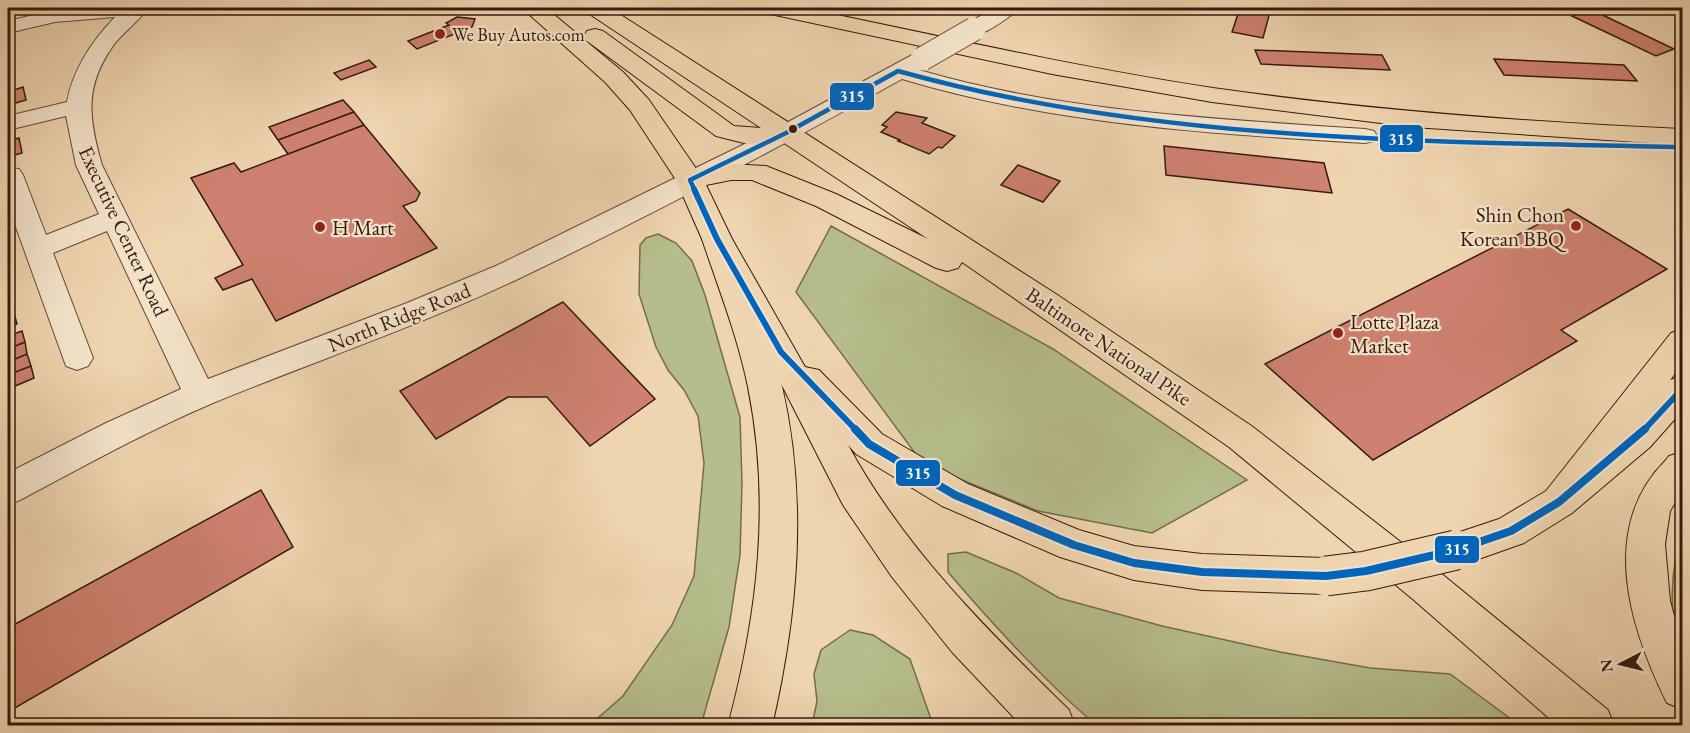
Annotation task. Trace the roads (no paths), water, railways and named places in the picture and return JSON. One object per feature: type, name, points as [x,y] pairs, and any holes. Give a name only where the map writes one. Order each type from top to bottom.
[{"type":"main road","points":[[533,8],[614,77],[640,105],[690,180],[717,239],[781,352],[856,494],[906,565],[967,638],[1053,726]]},
{"type":"main road","points":[[546,8],[601,39],[725,131],[735,136],[749,137],[786,133]]},
{"type":"main road","name":"Baltimore National Pike","points":[[596,8],[1133,361],[1241,437],[1429,588],[1592,726]]},
{"type":"main road","points":[[775,8],[1067,70],[1255,101],[1393,118],[1474,125],[1683,137]]},
{"type":"main road","points":[[1365,136],[1683,147]]},
{"type":"main road","points":[[690,180],[731,172],[756,172],[816,196],[908,240],[1133,361]]},
{"type":"main road","points":[[717,239],[765,384],[778,450],[782,525],[777,594],[763,675],[750,726]]},
{"type":"main road","points":[[1559,502],[1683,341]]},
{"type":"main road","points":[[781,352],[869,444],[955,495],[1074,545],[1134,563],[1191,570],[1326,576],[1366,572],[1456,550],[1511,531],[1559,502],[1638,438],[1683,389]]},
{"type":"main road","points":[[1683,467],[1668,480],[1651,510],[1646,548],[1647,576],[1663,650],[1683,688]]},
{"type":"street","points":[[8,27],[52,12],[136,8]]},
{"type":"street","name":"Executive Center Road","points":[[136,8],[97,54],[85,79],[78,106],[80,133],[89,165],[200,395]]},
{"type":"street","name":"North Ridge Road","points":[[8,490],[108,437],[200,395],[418,311],[508,272],[786,133],[922,59],[1009,8]]},
{"type":"street","points":[[898,71],[994,96],[1122,116],[1248,129],[1365,136]]},
{"type":"street","points":[[8,123],[78,106]]},
{"type":"street","points":[[10,175],[77,358]]},
{"type":"street","points":[[37,249],[115,218]]},
{"type":"place","name":"We Buy Autos.com","points":[[440,34]]},
{"type":"place","name":"Shin Chon Korean BBQ","points":[[1576,226]]},
{"type":"place","name":"H Mart","points":[[320,227]]},
{"type":"place","name":"Lotte Plaza Market","points":[[1338,333]]}]
